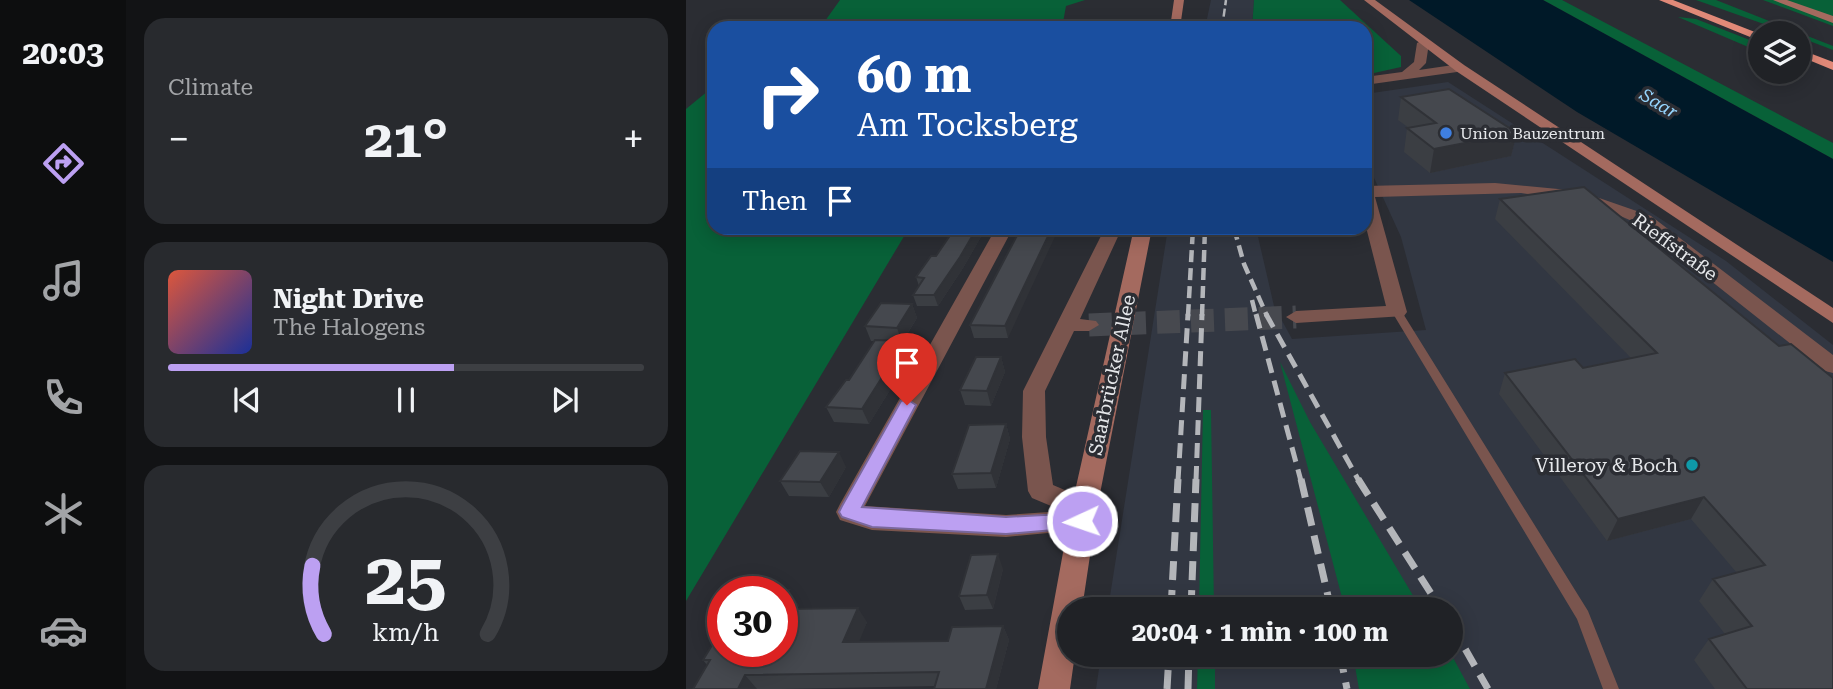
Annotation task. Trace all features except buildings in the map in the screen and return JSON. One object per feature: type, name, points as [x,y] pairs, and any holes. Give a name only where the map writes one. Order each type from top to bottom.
[{"type":"highway","points":[[1664,0],[1748,33]]},
{"type":"highway","points":[[1683,0],[1748,24]]},
{"type":"highway","points":[[1811,49],[1833,57]]},
{"type":"highway","points":[[1811,57],[1833,66]]},
{"type":"main road","points":[[1176,21],[1179,0]]},
{"type":"main road","points":[[1369,0],[1423,43],[1833,317]]},
{"type":"main road","points":[[1778,0],[1833,20]]},
{"type":"main road","name":"Saarbrücker Allee","points":[[1054,689],[1083,515],[1142,235]]},
{"type":"street","points":[[1410,75],[1422,59],[1423,43]]},
{"type":"street","points":[[1372,80],[1460,68]]},
{"type":"street","points":[[1410,75],[1459,79],[1485,85]]},
{"type":"street","name":"Rieffstraße","points":[[1372,192],[1495,189],[1567,193],[1610,204],[1645,220],[1833,366]]},
{"type":"street","name":"Rieffstraße","points":[[1372,218],[1397,312]]},
{"type":"street","points":[[1000,235],[849,512],[872,519],[1006,526],[1083,515]]},
{"type":"street","points":[[1083,515],[1041,491],[1034,437],[1034,391],[1110,235]]},
{"type":"street","points":[[1296,317],[1397,312]]},
{"type":"street","points":[[1064,326],[1088,325]]},
{"type":"lane","name":"Rieffstraße","points":[[1397,312],[1583,616],[1611,689]]},
{"type":"shaded area","points":[[1211,0],[1254,0],[1252,21],[1206,21]]},
{"type":"shaded area","points":[[1448,82],[1726,261],[1833,345],[1833,689],[1096,689],[1099,667],[1463,667],[1463,597],[1110,597],[1167,235],[1258,235],[1274,306],[1292,339],[1426,330],[1401,237],[1372,173],[1372,93]]},
{"type":"green space","points":[[840,0],[1085,0],[1066,6],[1063,21],[825,21]]},
{"type":"green space","points":[[1254,0],[1340,0],[1363,21],[1252,21]]},
{"type":"green space","points":[[1543,0],[1562,0],[1833,143],[1833,159]]},
{"type":"green space","points":[[1696,0],[1716,0],[1769,21],[1755,21]]},
{"type":"green space","points":[[1763,0],[1833,0],[1833,26]]},
{"type":"green space","points":[[1678,17],[1696,19],[1748,39],[1748,47]]},
{"type":"green space","points":[[1372,29],[1401,56],[1401,67],[1372,73]]},
{"type":"green space","points":[[1811,37],[1833,46],[1833,50],[1811,42]]},
{"type":"green space","points":[[707,92],[707,235],[905,235],[686,601],[686,109]]},
{"type":"green space","points":[[1280,362],[1310,422],[1414,597],[1342,597]]},
{"type":"green space","points":[[1203,410],[1211,410],[1214,597],[1199,597]]},
{"type":"green space","points":[[1198,667],[1215,667],[1215,689],[1197,689]]},
{"type":"green space","points":[[1355,667],[1458,667],[1470,689],[1359,689]]},
{"type":"water","name":"Saar","points":[[1409,0],[1543,0],[1833,159],[1833,262],[1577,112]]},
{"type":"tunnel","points":[[1089,325],[1296,317]]},
{"type":"railway","points":[[1223,21],[1226,0]]},
{"type":"railway","points":[[1188,316],[1193,235]]},
{"type":"railway","points":[[1202,316],[1205,235]]},
{"type":"railway","points":[[1236,235],[1244,264],[1267,315]]},
{"type":"railway","points":[[1252,300],[1256,316]]},
{"type":"railway","points":[[1178,481],[1188,314]]},
{"type":"railway","points":[[1196,481],[1202,314]]},
{"type":"railway","points":[[1256,314],[1301,481]]},
{"type":"railway","points":[[1267,315],[1359,481]]},
{"type":"railway","points":[[1172,597],[1178,479]]},
{"type":"railway","points":[[1191,597],[1196,479]]},
{"type":"railway","points":[[1301,479],[1328,597]]},
{"type":"railway","points":[[1358,479],[1433,597]]},
{"type":"railway","points":[[1463,645],[1488,689]]},
{"type":"railway","points":[[1167,689],[1168,667]]},
{"type":"railway","points":[[1188,689],[1189,667]]},
{"type":"railway","points":[[1343,667],[1347,689]]},
{"type":"place","name":"Union Bauzentrum","points":[[1446,133]]},
{"type":"place","name":"Villeroy & Boch","points":[[1692,465]]},
{"type":"route","points":[[907,405],[849,512],[872,519],[1006,526],[1082,521]]}]
